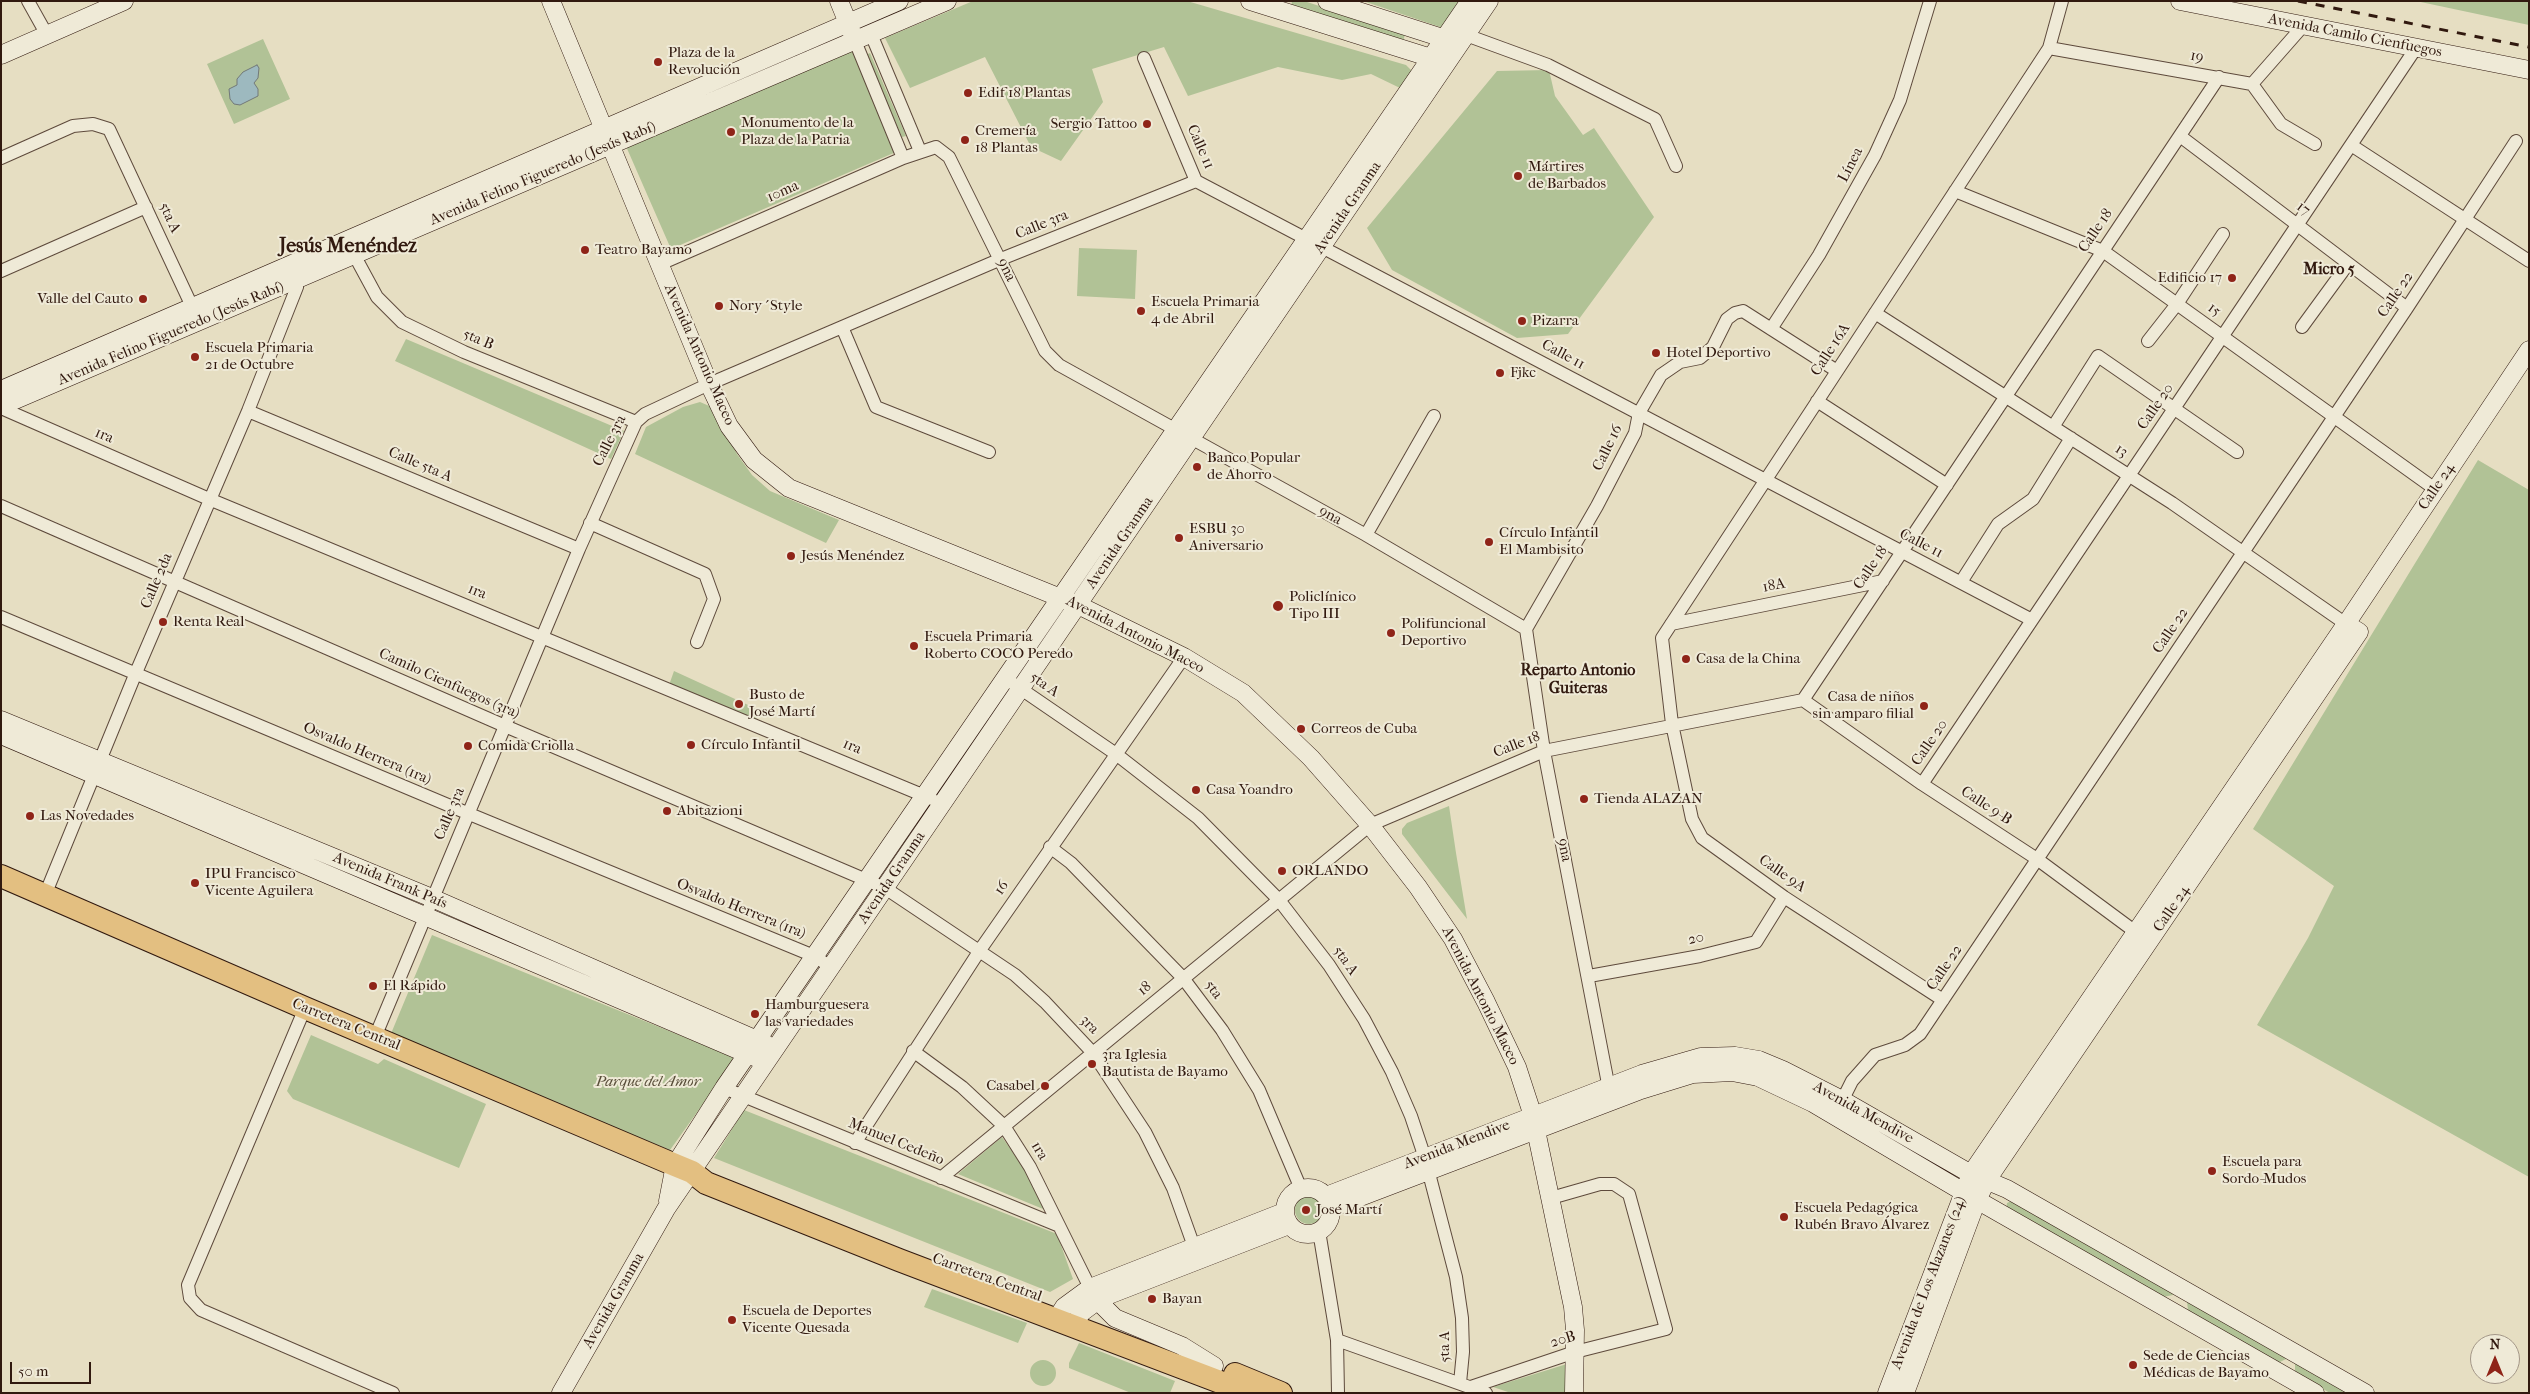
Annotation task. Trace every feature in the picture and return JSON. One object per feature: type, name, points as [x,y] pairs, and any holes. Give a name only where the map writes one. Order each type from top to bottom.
[{"type":"highway","name":"Carretera Central","points":[[1,876],[305,1008],[683,1168],[706,1183],[899,1260],[1077,1309],[1281,1393]]},
{"type":"highway","name":"Carretera Central","points":[[1077,1309],[1249,1393]]},
{"type":"main road","points":[[1,55],[124,1]]},
{"type":"main road","name":"Avenida Antonio Maceo","points":[[551,1],[604,129],[609,146],[709,384],[729,426],[754,460],[789,488],[1078,605],[1184,657],[1243,694],[1311,758],[1370,826],[1418,887],[1453,939],[1517,1067],[1535,1123],[1573,1307],[1574,1393]]},
{"type":"main road","points":[[839,1],[855,41]]},
{"type":"main road","name":"Avenida Felino Figueredo (Jesús Rabí)","points":[[1,407],[196,314],[294,281],[351,248],[604,129],[848,23],[861,9],[899,1]]},
{"type":"main road","name":"Avenida Felino Figueredo (Jesús Rabí)","points":[[1,390],[196,314],[351,248],[609,146],[947,1]]},
{"type":"main road","points":[[1250,1],[1277,5],[1439,61]]},
{"type":"main road","points":[[1327,1],[1457,39]]},
{"type":"main road","name":"Avenida Granma","points":[[1457,39],[1470,1]]},
{"type":"main road","name":"Avenida Granma","points":[[561,1393],[666,1209],[683,1168],[724,1088],[1176,430],[1314,243],[1439,61],[1490,1]]},
{"type":"main road","name":"Avenida Camilo Cienfuegos","points":[[2180,1],[2529,70]]},
{"type":"main road","points":[[861,9],[871,34]]},
{"type":"main road","name":"Avenida Granma","points":[[683,1168],[744,1096],[1191,439],[1314,243]]},
{"type":"main road","name":"Calle 24","points":[[1970,1196],[1979,1177],[2136,931],[2346,624],[2529,350]]},
{"type":"main road","name":"Calle 24","points":[[1979,1177],[2150,942],[2359,632],[2346,624]]},
{"type":"main road","name":"Avenida Frank País","points":[[1,720],[97,768],[424,917],[753,1046]]},
{"type":"main road","name":"Avenida Frank País","points":[[1,735],[97,768],[432,898],[771,1056]]},
{"type":"main road","name":"Avenida Mendive","points":[[1610,1094],[1642,1074],[1701,1057],[1735,1056],[1759,1060],[1842,1100],[1979,1177],[2006,1189],[2365,1393]]},
{"type":"main road","name":"Avenida Mendive","points":[[1328,1202],[1610,1094],[1694,1074],[1732,1072],[1758,1077],[1835,1116],[1970,1196],[2315,1393]]},
{"type":"main road","points":[[1312,1188],[1328,1202],[1330,1219],[1319,1231],[1306,1234],[1300,1233],[1287,1219],[1288,1198],[1301,1189],[1312,1188]]},
{"type":"main road","name":"Avenida de Los Alazanes (24)","points":[[1887,1393],[1970,1196]]},
{"type":"main road","name":"Avenida de Los Alazanes (24)","points":[[1906,1393],[1970,1196]]},
{"type":"main road","points":[[1077,1309],[1196,1254],[1287,1219]]},
{"type":"street","points":[[28,1],[47,35]]},
{"type":"street","name":"Línea","points":[[1771,329],[1819,255],[1875,155],[1900,100],[1930,1]]},
{"type":"street","name":"Calle 16A","points":[[1672,724],[1662,638],[2049,48],[2062,1]]},
{"type":"street","points":[[2303,26],[2252,84],[2281,124],[2315,144]]},
{"type":"street","points":[[871,34],[920,151]]},
{"type":"street","points":[[1457,39],[1548,65],[1655,119],[1676,166]]},
{"type":"street","points":[[855,41],[903,158]]},
{"type":"street","name":"19","points":[[2049,48],[2252,84]]},
{"type":"street","name":"Calle 20","points":[[1922,784],[2416,48]]},
{"type":"street","name":"Calle 11","points":[[1144,58],[1196,181],[1639,413],[1764,482],[2032,620]]},
{"type":"street","name":"Calle 18","points":[[1370,826],[1544,751],[1672,724],[1803,700],[2219,77]]},
{"type":"street","name":"5ta A","points":[[1,158],[73,126],[93,124],[109,129],[196,314]]},
{"type":"street","name":"17","points":[[2180,136],[2407,308]]},
{"type":"street","name":"Calle 22","points":[[1835,1116],[1842,1100],[1862,1067],[1875,1055],[1905,1045],[1920,1034],[2466,220],[2516,141]]},
{"type":"street","points":[[2351,145],[2529,262]]},
{"type":"street","name":"9na","points":[[920,151],[936,147],[949,157],[1045,351],[1059,365],[1366,535],[1526,629],[1544,751],[1589,976],[1610,1094]]},
{"type":"street","name":"10ma","points":[[660,264],[920,151]]},
{"type":"street","name":"Calle 3ra","points":[[375,1037],[590,523],[636,422],[645,414],[709,384],[1001,259],[1196,181]]},
{"type":"street","name":"15","points":[[1954,192],[2103,251],[2435,489]]},
{"type":"street","points":[[1,271],[146,207]]},
{"type":"street","points":[[2148,342],[2177,304],[2223,234]]},
{"type":"street","name":"5ta B","points":[[351,248],[377,297],[402,322],[464,352],[636,422]]},
{"type":"street","points":[[2302,327],[2348,264]]},
{"type":"street","name":"Calle 2da","points":[[45,895],[174,582],[248,411],[297,287],[294,281]]},
{"type":"street","name":"Calle 16","points":[[1526,629],[1601,498],[1635,433],[1639,413],[1661,374],[1680,362],[1700,358],[1713,347],[1728,319],[1735,313],[1743,311],[1771,329]]},
{"type":"street","name":"13","points":[[1874,314],[2006,396],[2244,551],[2346,624]]},
{"type":"street","points":[[842,327],[876,407],[989,452]]},
{"type":"street","points":[[1771,329],[1837,371]]},
{"type":"street","points":[[2053,427],[2098,356],[2237,452]]},
{"type":"street","points":[[1817,401],[1947,484]]},
{"type":"street","name":"1ra","points":[[1,407],[209,499],[925,795],[942,804]]},
{"type":"street","name":"Calle 5ta A","points":[[248,411],[579,549]]},
{"type":"street","points":[[1366,535],[1434,416]]},
{"type":"street","points":[[1961,582],[1998,524],[2033,499],[2071,438]]},
{"type":"street","name":"Camilo Cienfuegos (3ra)","points":[[1,506],[505,726],[885,888]]},
{"type":"street","points":[[590,523],[705,574],[714,599],[697,642]]},
{"type":"street","name":"18A","points":[[1671,624],[1882,581]]},
{"type":"street","name":"Osvaldo Herrera (1ra)","points":[[1,617],[467,814],[814,956],[831,967]]},
{"type":"street","name":"16","points":[[855,1144],[913,1051],[980,950],[1184,657]]},
{"type":"street","name":"5ta A","points":[[1005,678],[1116,754],[1198,818],[1279,900],[1329,965],[1364,1019],[1400,1090],[1426,1164],[1456,1277],[1462,1318],[1466,1385]]},
{"type":"street","name":"Calle 9-B","points":[[1803,700],[1922,784],[2037,860],[2150,942]]},
{"type":"street","name":"Calle 9A","points":[[1672,724],[1692,819],[1702,838],[1784,897],[1943,1000]]},
{"type":"street","name":"18","points":[[941,1178],[1370,826]]},
{"type":"street","name":"5ta","points":[[1050,847],[1071,862],[1183,978],[1222,1030],[1259,1090],[1301,1189]]},
{"type":"street","name":"3ra","points":[[885,888],[1015,975],[1045,1002],[1093,1053],[1145,1132],[1173,1188],[1196,1254]]},
{"type":"street","name":"20","points":[[1589,976],[1700,956],[1756,942],[1784,897]]},
{"type":"street","points":[[305,1008],[188,1285],[190,1298],[201,1310],[393,1393]]},
{"type":"street","name":"1ra","points":[[913,1051],[962,1087],[1004,1126],[1030,1167],[1057,1225],[1077,1309]]},
{"type":"street","name":"Manuel Cedeño","points":[[724,1088],[855,1144],[1057,1225]]},
{"type":"street","name":"20B","points":[[1466,1385],[1575,1352],[1666,1329],[1629,1194],[1614,1184],[1600,1184],[1551,1198]]},
{"type":"street","points":[[1319,1231],[1337,1340],[1338,1393]]},
{"type":"street","points":[[1337,1340],[1486,1393]]},
{"type":"green space","points":[[973,1],[1187,1],[1406,65],[1412,71],[1400,88],[1371,74],[1342,80],[1278,67],[1188,96],[1164,47],[1092,69],[1103,102],[1061,161],[1031,147],[985,57],[910,88],[885,38]]},
{"type":"green space","points":[[1292,1],[1304,1],[1405,34],[1403,42],[1291,6]]},
{"type":"green space","points":[[1363,1],[1464,1],[1446,29]]},
{"type":"green space","points":[[2416,1],[2529,1],[2529,25]]},
{"type":"green space","points":[[263,39],[290,99],[234,124],[207,64]]},
{"type":"green space","points":[[851,47],[896,152],[671,249],[625,144]]},
{"type":"green space","points":[[870,53],[906,136],[902,137],[866,55]]},
{"type":"green space","name":"Mártires de Barbados","points":[[1549,70],[1555,96],[1583,135],[1594,128],[1654,217],[1568,334],[1517,338],[1392,270],[1367,228],[1497,71]]},
{"type":"green space","points":[[1079,248],[1137,250],[1135,299],[1077,296]]},
{"type":"green space","points":[[406,339],[624,431],[611,459],[395,361]]},
{"type":"green space","points":[[700,402],[714,408],[737,454],[752,475],[770,491],[839,520],[826,543],[635,454],[646,427],[683,407]]},
{"type":"green space","points":[[2478,460],[2529,490],[2529,1177],[2257,1025],[2308,938],[2334,886],[2253,829]]},
{"type":"green space","points":[[674,671],[759,710],[755,724],[668,688]]},
{"type":"green space","points":[[1449,806],[1467,919],[1402,834],[1402,829],[1407,823]]},
{"type":"green space","name":"Parque del Amor","points":[[432,935],[736,1058],[670,1150],[390,1036]]},
{"type":"green space","points":[[311,1035],[378,1064],[384,1059],[486,1104],[459,1168],[293,1099],[287,1091]]},
{"type":"green space","points":[[744,1110],[1057,1234],[1073,1279],[1050,1292],[714,1158]]},
{"type":"green space","points":[[1002,1137],[1026,1171],[1048,1211],[958,1174]]},
{"type":"green space","points":[[1309,1196],[1319,1200],[1323,1210],[1319,1220],[1309,1224],[1299,1220],[1295,1210],[1299,1200]]},
{"type":"green space","points":[[2013,1200],[2168,1283],[2173,1295],[2163,1297],[2006,1210],[2007,1203]]},
{"type":"green space","points":[[932,1289],[1027,1323],[1018,1343],[924,1307]]},
{"type":"green space","points":[[2187,1301],[2287,1350],[2286,1359],[2278,1363],[2188,1311]]},
{"type":"green space","points":[[1079,1343],[1175,1381],[1170,1393],[1131,1393],[1069,1368],[1069,1363]]},
{"type":"green space","points":[[1043,1360],[1052,1364],[1056,1373],[1052,1382],[1043,1386],[1034,1382],[1030,1373],[1034,1364]]},
{"type":"green space","points":[[2295,1362],[2358,1393],[2330,1393],[2295,1373]]},
{"type":"green space","points":[[1570,1363],[1566,1393],[1511,1393],[1493,1387]]},
{"type":"water","points":[[257,65],[259,68],[258,78],[254,83],[258,89],[258,96],[240,105],[234,104],[230,99],[229,89],[237,85],[237,79],[243,72]]},
{"type":"railway","points":[[2298,1],[2529,47]]},
{"type":"place","name":"Plaza de la Revolución","points":[[658,62]]},
{"type":"place","name":"Edif 18 Plantas","points":[[968,93]]},
{"type":"place","name":"Sergio Tattoo","points":[[1147,124]]},
{"type":"place","name":"Monumento de la Plaza de la Patria","points":[[731,132]]},
{"type":"place","name":"Cremería 18 Plantas","points":[[965,140]]},
{"type":"place","name":"Mártires de Barbados","points":[[1518,176]]},
{"type":"place","name":"Teatro Bayamo","points":[[585,250]]},
{"type":"place","name":"Edificio 17","points":[[2232,278]]},
{"type":"place","name":"Valle del Cauto","points":[[143,299]]},
{"type":"place","name":"Nory´Style","points":[[719,306]]},
{"type":"place","name":"Escuela Primaria 4 de Abril","points":[[1141,311]]},
{"type":"place","name":"Pizarra","points":[[1522,321]]},
{"type":"place","name":"Hotel Deportivo","points":[[1656,353]]},
{"type":"place","name":"Escuela Primaria 21 de Octubre","points":[[195,357]]},
{"type":"place","name":"Fjkc","points":[[1500,373]]},
{"type":"place","name":"Banco Popular de Ahorro","points":[[1197,467]]},
{"type":"place","name":"ESBU 30 Aniversario","points":[[1179,538]]},
{"type":"place","name":"Círculo Infantil El Mambisito","points":[[1489,542]]},
{"type":"place","name":"Jesús Menéndez","points":[[791,556]]},
{"type":"place","name":"Policlínico Tipo III","points":[[1278,606]]},
{"type":"place","name":"Renta Real","points":[[163,622]]},
{"type":"place","name":"Polifuncional Deportivo","points":[[1391,633]]},
{"type":"place","name":"Escuela Primaria Roberto COCO Peredo","points":[[914,646]]},
{"type":"place","name":"Casa de la China","points":[[1686,659]]},
{"type":"place","name":"Busto de José Martí","points":[[739,704]]},
{"type":"place","name":"Casa de niños sin amparo filial","points":[[1924,706]]},
{"type":"place","name":"Correos de Cuba","points":[[1301,729]]},
{"type":"place","name":"Círculo Infantil","points":[[691,745]]},
{"type":"place","name":"Comida Criolla","points":[[468,746]]},
{"type":"place","name":"Casa Yoandro","points":[[1196,790]]},
{"type":"place","name":"Tienda ALAZAN","points":[[1584,799]]},
{"type":"place","name":"Abitazioni","points":[[667,811]]},
{"type":"place","name":"Las Novedades","points":[[30,816]]},
{"type":"place","name":"ORLANDO","points":[[1282,871]]},
{"type":"place","name":"IPU Francisco Vicente Aguilera","points":[[195,883]]},
{"type":"place","name":"El Rápido","points":[[373,986]]},
{"type":"place","name":"Hamburguesera las variedades","points":[[755,1014]]},
{"type":"place","name":"3ra Iglesia Bautista de Bayamo","points":[[1092,1064]]},
{"type":"place","name":"Casabel","points":[[1045,1086]]},
{"type":"place","name":"Escuela para Sordo-Mudos","points":[[2212,1171]]},
{"type":"place","name":"José Martí","points":[[1306,1210]]},
{"type":"place","name":"Escuela Pedagógica Rubén Bravo Álvarez","points":[[1784,1217]]},
{"type":"place","name":"Bayan","points":[[1152,1299]]},
{"type":"place","name":"Escuela de Deportes Vicente Quesada","points":[[732,1320]]},
{"type":"place","name":"Sede de Ciencias Médicas de Bayamo","points":[[2133,1365]]},
{"type":"district","name":"Jesús Menéndez","points":[[348,247]]},
{"type":"district","name":"Micro 5","points":[[2329,270]]},
{"type":"district","name":"Reparto Antonio Guiteras","points":[[1578,680]]}]
